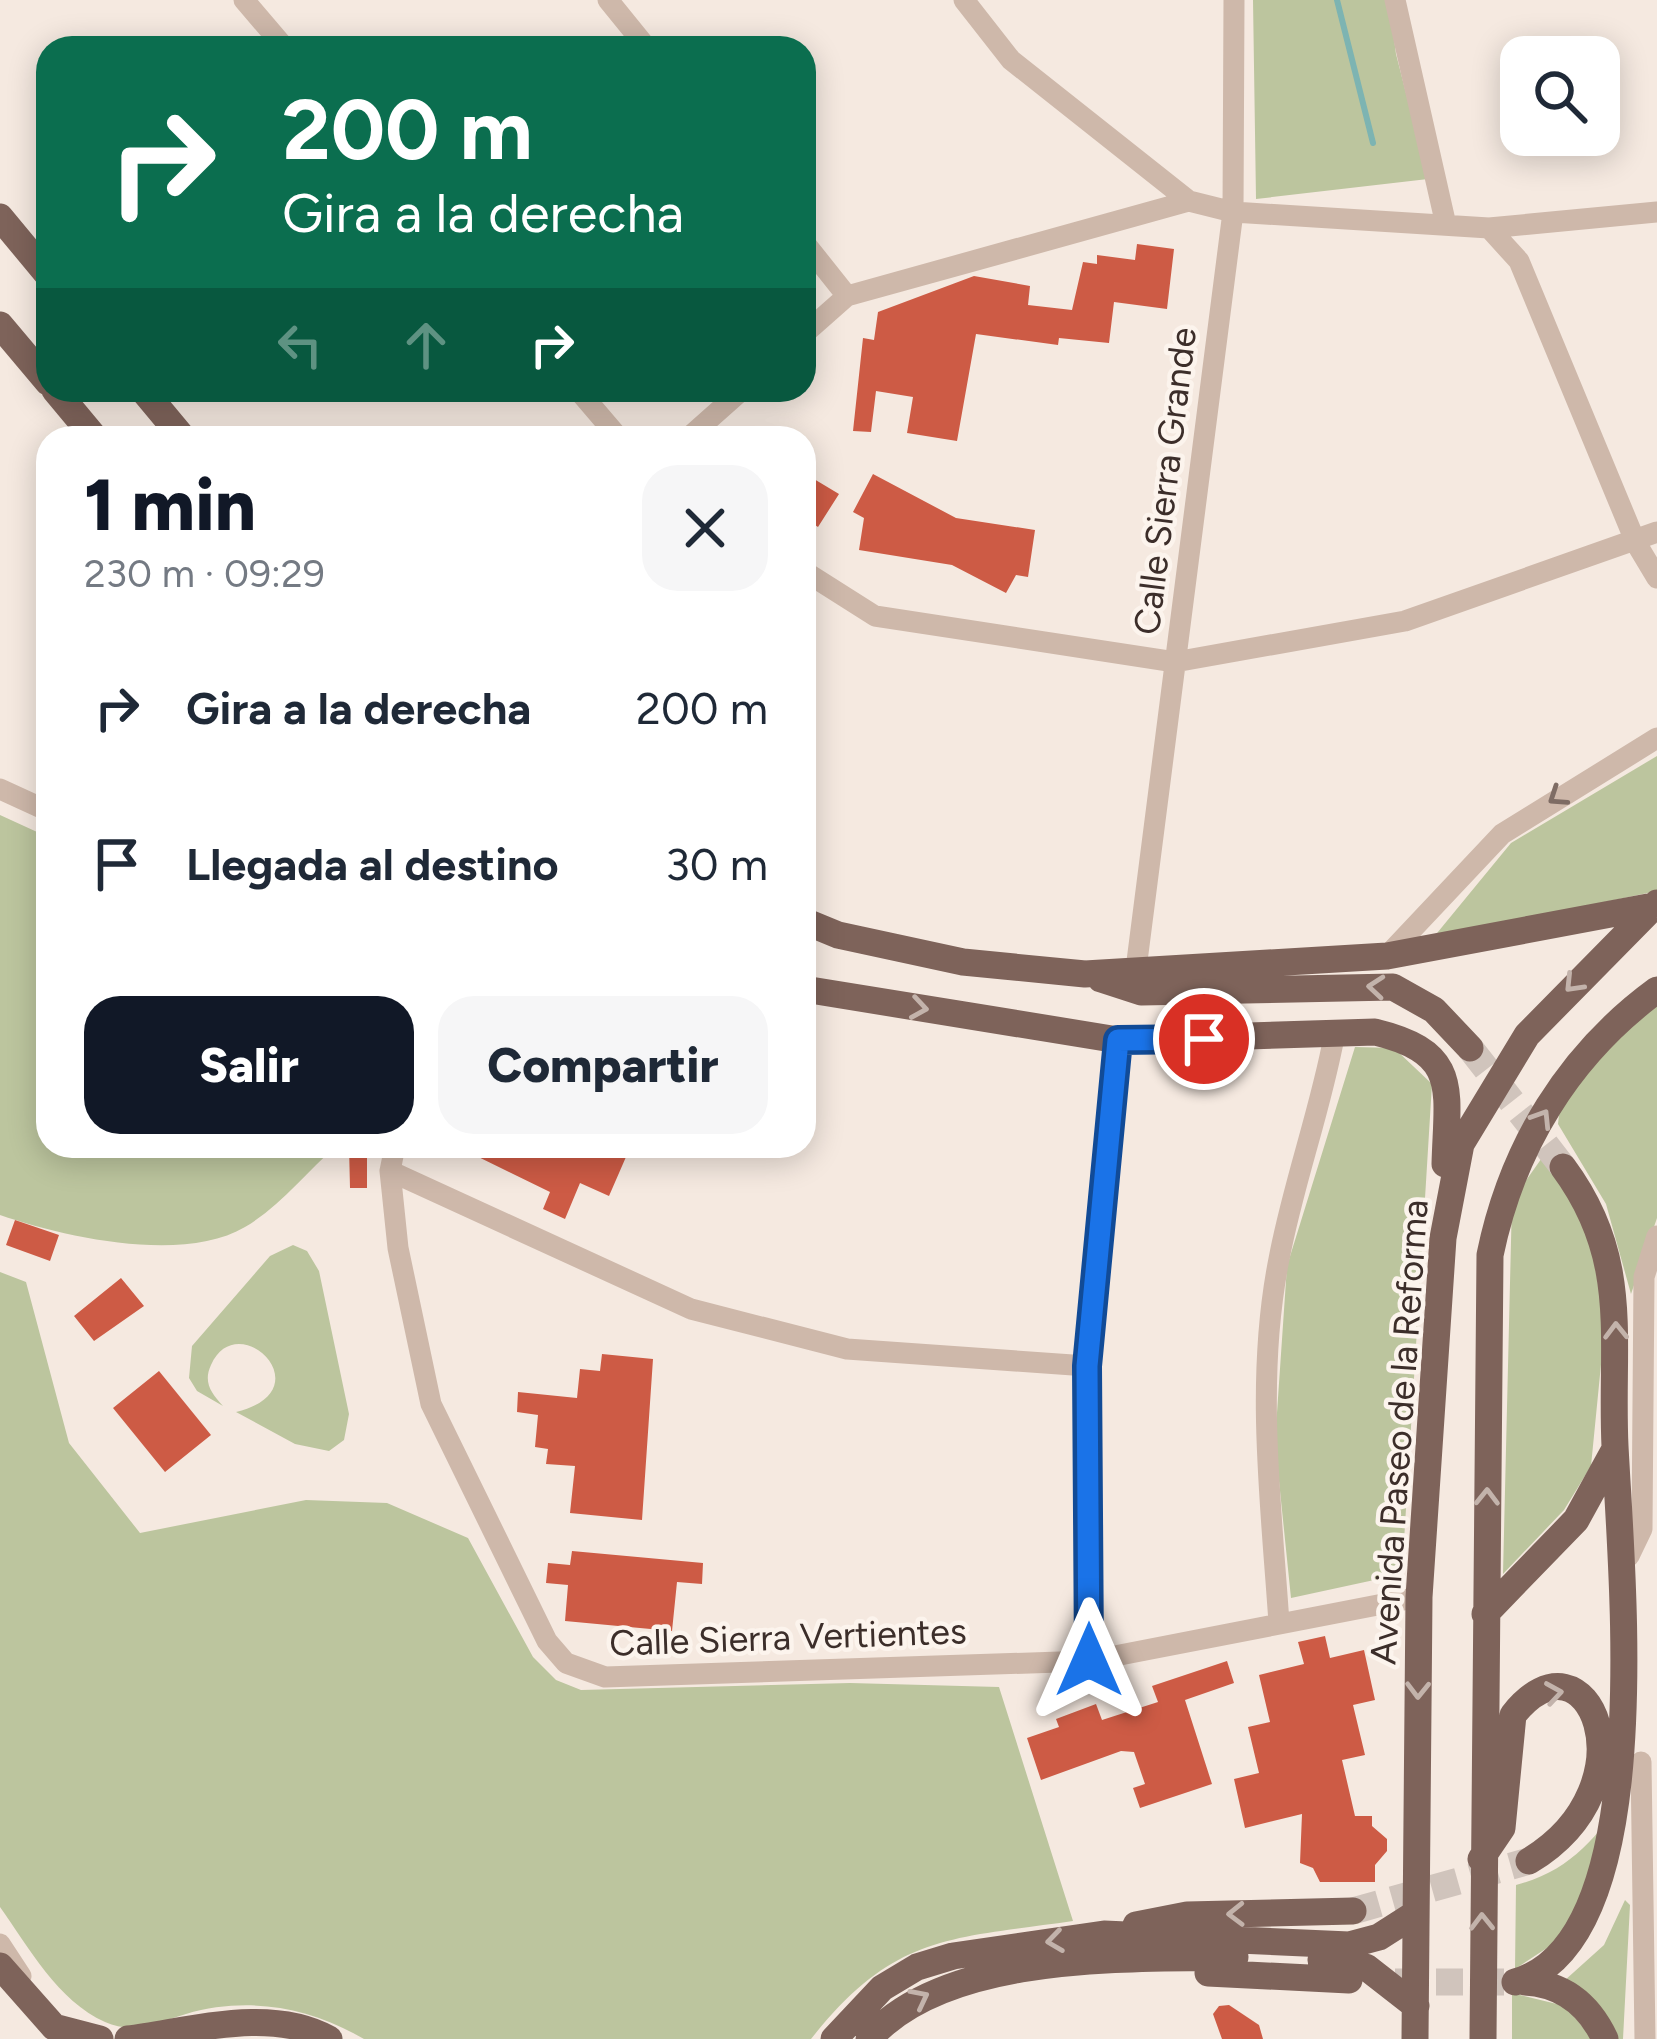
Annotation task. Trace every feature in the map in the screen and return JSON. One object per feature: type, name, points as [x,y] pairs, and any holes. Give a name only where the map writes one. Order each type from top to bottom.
[{"type":"main road","points":[[0,217],[36,260]]},
{"type":"main road","points":[[0,325],[36,368]]},
{"type":"main road","points":[[65,402],[85,426]]},
{"type":"main road","points":[[153,402],[173,426]]},
{"type":"main road","points":[[816,926],[963,962],[1085,974],[1387,956],[1653,905]]},
{"type":"main road","name":"Avenida Paseo de la Reforma","points":[[1415,2039],[1419,1597],[1443,1238],[1461,1144],[1527,1035],[1653,905]]},
{"type":"main road","points":[[1085,974],[1141,992],[1393,987],[1434,1010],[1470,1048]]},
{"type":"main road","points":[[1483,2039],[1481,1859],[1490,1255],[1513,1168],[1574,1070],[1657,990]]},
{"type":"main road","points":[[816,991],[1118,1040],[1334,1037],[1375,1032],[1403,1039],[1432,1054],[1448,1077],[1443,1238]]},
{"type":"main road","points":[[1563,1167],[1597,1219],[1613,1278],[1616,1448],[1629,1556],[1641,1762],[1625,1868],[1603,1924],[1572,1960],[1515,1982],[1562,1990],[1588,2011],[1605,2039]]},
{"type":"main road","points":[[1485,1614],[1576,1520],[1616,1448]]},
{"type":"main road","points":[[1481,1859],[1502,1828],[1513,1714],[1540,1692],[1576,1690],[1596,1700],[1615,1729],[1610,1786],[1580,1828],[1529,1861]]},
{"type":"main road","points":[[834,2039],[864,2002],[917,1967],[953,1956],[1104,1934],[1187,1915],[1353,1911]]},
{"type":"main road","points":[[1104,1934],[1349,1945],[1379,1937],[1415,1913]]},
{"type":"main road","points":[[1120,1960],[1192,1972],[1373,1982]]},
{"type":"main road","points":[[869,2039],[898,2010],[943,1988],[1120,1960],[1348,1961],[1383,1976],[1416,2006]]},
{"type":"main road","points":[[0,1966],[58,2033]]},
{"type":"main road","points":[[1483,1988],[1498,2039]]},
{"type":"main road","points":[[0,1990],[58,2033],[100,2039]]},
{"type":"main road","points":[[128,2039],[255,2024],[300,2028],[329,2039]]},
{"type":"street","points":[[244,0],[276,36]]},
{"type":"street","points":[[608,0],[637,36]]},
{"type":"street","points":[[964,0],[1012,60],[1189,201],[1233,212],[1489,228],[1657,212]]},
{"type":"street","name":"Calle Sierra Grande","points":[[1136,969],[1233,212],[1234,0]]},
{"type":"street","points":[[1395,0],[1446,225]]},
{"type":"street","points":[[816,323],[847,296],[1189,201]]},
{"type":"street","points":[[1489,228],[1519,262],[1647,538],[1657,578]]},
{"type":"street","points":[[816,257],[847,296]]},
{"type":"street","points":[[588,402],[609,426]]},
{"type":"street","points":[[702,426],[728,402]]},
{"type":"street","points":[[816,579],[875,616],[1175,662],[1405,621],[1647,538]]},
{"type":"street","points":[[1387,956],[1502,834],[1657,738]]},
{"type":"street","points":[[0,789],[36,806]]},
{"type":"street","points":[[1279,1623],[1267,1371],[1279,1259],[1319,1116],[1334,1037]]},
{"type":"street","points":[[1089,1660],[1087,1366],[1118,1040]]},
{"type":"street","name":"Calle Sierra Vertientes","points":[[392,1158],[398,1248],[431,1404],[547,1641],[566,1663],[605,1677],[1089,1660],[1419,1597]]},
{"type":"street","points":[[390,1171],[691,1309],[847,1349],[1087,1366]]},
{"type":"street","points":[[1629,1556],[1649,1528],[1644,1277],[1657,1236]]},
{"type":"street","points":[[1641,1762],[1645,2039]]},
{"type":"street","points":[[0,1944],[58,2033]]},
{"type":"green space","points":[[1253,0],[1389,0],[1396,54],[1428,179],[1256,199]]},
{"type":"green space","points":[[1657,756],[1657,891],[1433,938],[1511,843]]},
{"type":"green space","points":[[0,815],[36,832],[36,1158],[324,1158],[245,1227],[190,1244],[89,1238],[0,1215]]},
{"type":"green space","points":[[1657,1001],[1657,1218],[1631,1294],[1606,1204],[1558,1124],[1560,1106],[1581,1075]]},
{"type":"green space","points":[[1355,1047],[1394,1048],[1432,1084],[1402,1574],[1291,1598],[1275,1442],[1287,1266]]},
{"type":"green space","points":[[1544,1155],[1588,1226],[1605,1324],[1591,1466],[1564,1510],[1503,1574],[1512,1200]]},
{"type":"green space","points":[[293,1245],[307,1251],[319,1271],[349,1414],[344,1440],[329,1451],[295,1444],[236,1412],[262,1401],[274,1387],[267,1358],[254,1348],[239,1344],[223,1349],[211,1365],[210,1387],[223,1406],[197,1391],[189,1378],[192,1346],[270,1256]]},
{"type":"green space","points":[[0,1272],[26,1282],[69,1443],[140,1533],[306,1500],[387,1503],[468,1538],[533,1657],[556,1680],[581,1690],[850,1683],[999,1687],[1073,1921],[957,1939],[898,1960],[841,2005],[811,2039],[364,2039],[322,2019],[278,2008],[209,2009],[136,2027],[116,2026],[88,2013],[46,1972],[0,1907]]},
{"type":"green space","points":[[1626,1795],[1619,1856],[1599,1914],[1515,1969],[1516,1885],[1567,1862]]},
{"type":"green space","points":[[1625,1900],[1630,1905],[1623,2039],[1613,2039],[1564,1981],[1604,1945]]},
{"type":"green space","points":[[1512,1993],[1565,2006],[1593,2039],[1512,2039]]},
{"type":"building","points":[[1137,244],[1174,249],[1167,309],[1114,302],[1109,343],[1059,338],[1058,345],[976,334],[957,441],[907,433],[913,397],[876,391],[871,432],[853,431],[863,338],[874,340],[878,312],[974,276],[1030,286],[1028,305],[1072,310],[1083,262],[1097,264],[1097,255],[1135,260]]},
{"type":"building","points":[[873,474],[956,518],[1035,530],[1028,577],[1016,575],[1006,593],[952,565],[859,550],[864,518],[853,512]]},
{"type":"building","points":[[816,480],[839,494],[816,526]]},
{"type":"building","points":[[349,1158],[367,1158],[367,1188],[350,1188]]},
{"type":"building","points":[[481,1158],[626,1158],[609,1196],[580,1183],[565,1219],[543,1209],[550,1192]]},
{"type":"building","points":[[15,1220],[59,1235],[50,1261],[6,1245]]},
{"type":"building","points":[[121,1278],[144,1306],[94,1341],[74,1316]]},
{"type":"building","points":[[602,1354],[653,1359],[642,1520],[570,1513],[575,1466],[546,1464],[548,1449],[535,1447],[538,1415],[517,1412],[518,1392],[577,1398],[580,1369],[600,1371]]},
{"type":"building","points":[[159,1371],[211,1435],[165,1472],[113,1408]]},
{"type":"building","points":[[572,1551],[703,1563],[702,1584],[677,1582],[672,1631],[565,1621],[568,1585],[546,1583],[548,1563],[570,1565]]},
{"type":"building","points":[[1325,1636],[1330,1658],[1364,1650],[1375,1700],[1353,1705],[1365,1755],[1342,1760],[1355,1816],[1372,1816],[1372,1826],[1387,1839],[1387,1851],[1375,1865],[1375,1882],[1320,1882],[1313,1868],[1300,1863],[1302,1814],[1245,1828],[1234,1779],[1259,1773],[1248,1727],[1270,1722],[1259,1675],[1304,1664],[1298,1642]]},
{"type":"building","points":[[1227,1661],[1234,1683],[1185,1700],[1212,1784],[1140,1808],[1133,1788],[1145,1784],[1134,1752],[1121,1751],[1041,1780],[1027,1738],[1059,1727],[1056,1719],[1096,1704],[1102,1720],[1158,1702],[1152,1686]]},
{"type":"building","points":[[1229,2005],[1259,2025],[1263,2039],[1222,2039],[1213,2014],[1219,2006]]},
{"type":"waterway","points":[[1337,0],[1373,143]]},
{"type":"tunnel","points":[[1470,1048],[1563,1167]]},
{"type":"tunnel","points":[[1353,1911],[1529,1861]]},
{"type":"tunnel","points":[[1395,1982],[1515,1982]]},
{"type":"route","points":[[1089,1660],[1087,1366],[1118,1040],[1204,1039]]}]
